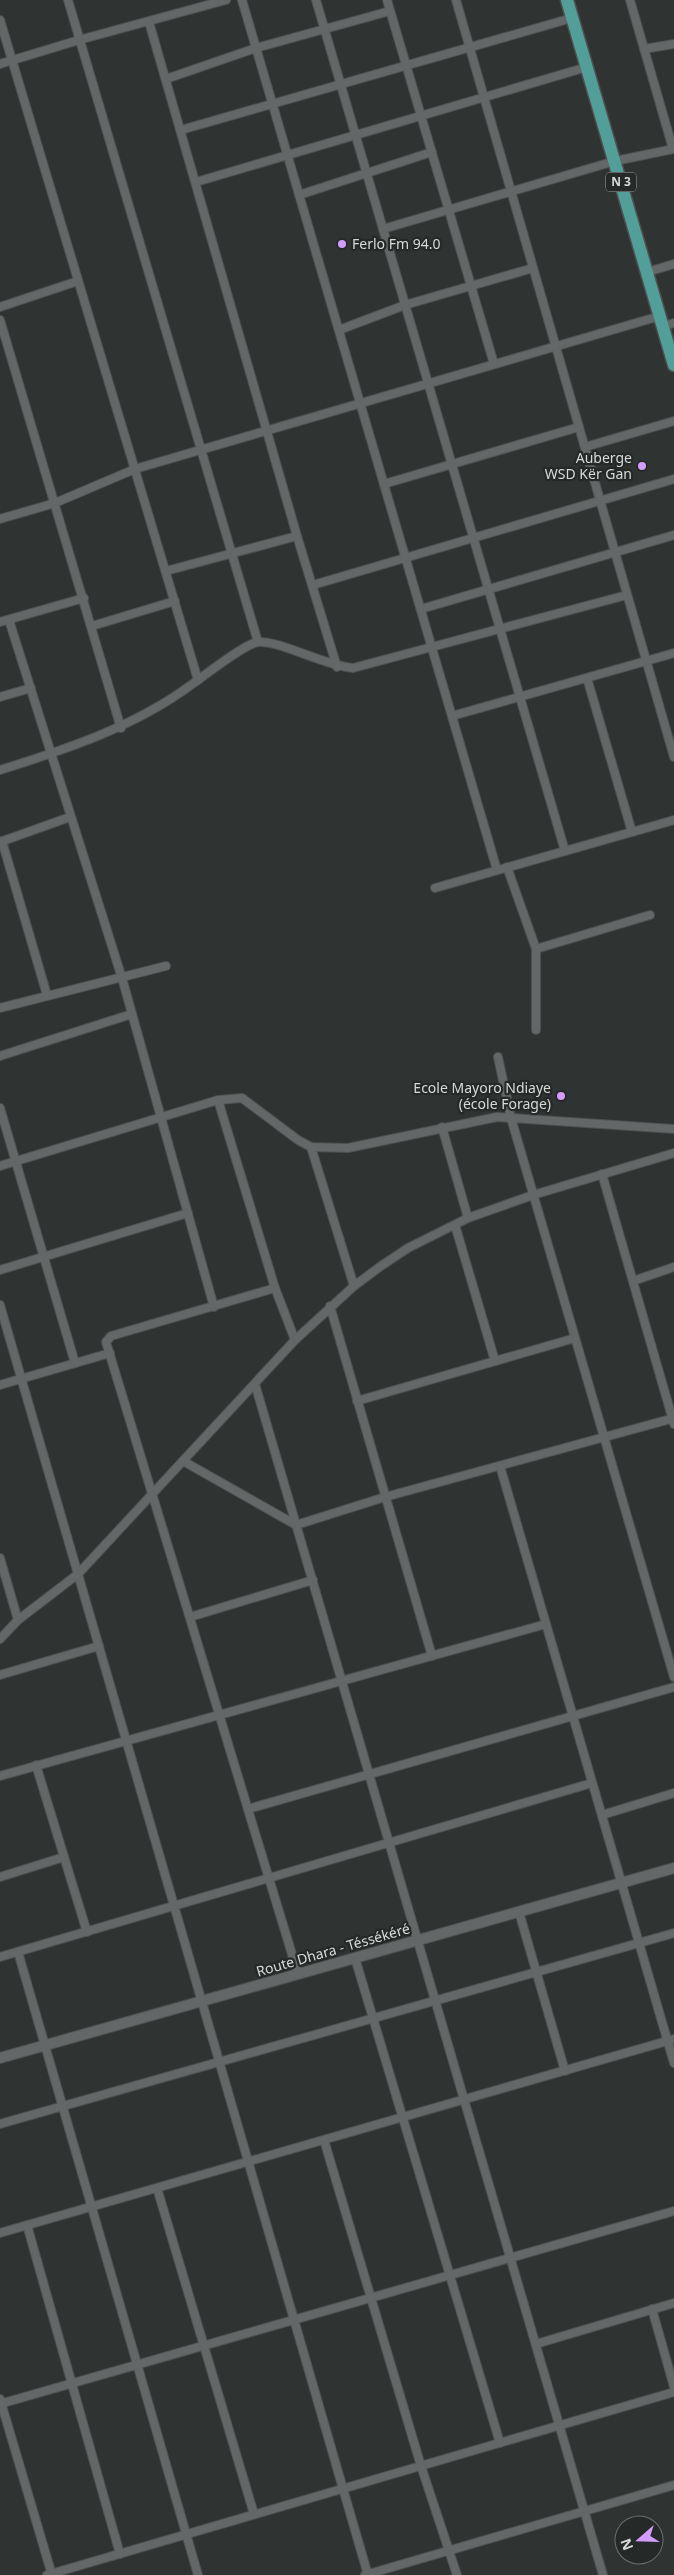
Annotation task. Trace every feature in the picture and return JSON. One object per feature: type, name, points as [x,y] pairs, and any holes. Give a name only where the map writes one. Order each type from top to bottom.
[{"type":"main road","name":"N 3","points":[[567,0],[647,272],[665,321],[674,365]]},
{"type":"street","points":[[68,0],[258,642]]},
{"type":"street","points":[[0,64],[79,40],[226,0]]},
{"type":"street","points":[[242,0],[497,870]]},
{"type":"street","points":[[316,0],[565,851]]},
{"type":"street","points":[[387,0],[494,364]]},
{"type":"street","points":[[456,0],[674,757]]},
{"type":"street","points":[[383,229],[614,161],[674,149],[630,0]]},
{"type":"street","points":[[166,79],[256,48],[390,11]]},
{"type":"street","points":[[181,130],[572,18]]},
{"type":"street","points":[[0,20],[198,680]]},
{"type":"street","points":[[149,22],[297,536],[337,667]]},
{"type":"street","points":[[644,49],[674,44]]},
{"type":"street","points":[[196,182],[587,67]]},
{"type":"street","points":[[299,195],[432,152]]},
{"type":"street","points":[[647,272],[674,264]]},
{"type":"street","points":[[339,330],[405,305],[533,268]]},
{"type":"street","points":[[0,307],[78,281]]},
{"type":"street","points":[[0,320],[121,728]]},
{"type":"street","points":[[0,519],[55,503],[135,469],[556,346],[665,321]]},
{"type":"street","points":[[585,447],[674,421]]},
{"type":"street","points":[[384,484],[579,427]]},
{"type":"street","points":[[313,585],[674,479]]},
{"type":"street","points":[[421,609],[674,535]]},
{"type":"street","points":[[166,571],[230,552],[297,536]]},
{"type":"street","points":[[0,770],[121,728],[198,680],[245,647],[258,642],[273,645],[337,667],[353,668],[628,595]]},
{"type":"street","points":[[0,622],[84,598]]},
{"type":"street","points":[[92,626],[175,601]]},
{"type":"street","points":[[10,620],[70,817],[122,978],[214,1307]]},
{"type":"street","points":[[452,716],[674,653]]},
{"type":"street","points":[[587,678],[632,832]]},
{"type":"street","points":[[0,697],[31,688]]},
{"type":"street","points":[[47,995],[1,841],[70,817]]},
{"type":"street","points":[[435,888],[674,820]]},
{"type":"street","points":[[507,868],[536,949],[536,1030]]},
{"type":"street","points":[[536,949],[650,915]]},
{"type":"street","points":[[0,1008],[166,966]]},
{"type":"street","points":[[0,1056],[132,1014]]},
{"type":"street","points":[[498,1057],[511,1118],[674,1676]]},
{"type":"street","points":[[0,1166],[218,1100],[242,1098],[298,1140],[311,1147],[348,1148],[442,1127],[498,1117],[674,1129]]},
{"type":"street","points":[[218,1100],[274,1288],[295,1340]]},
{"type":"street","points":[[0,1108],[75,1363]]},
{"type":"street","points":[[442,1127],[468,1218]]},
{"type":"street","points":[[311,1147],[354,1286]]},
{"type":"street","points":[[0,1639],[18,1620],[78,1574],[295,1340],[354,1286],[408,1248],[468,1218],[533,1195],[674,1153]]},
{"type":"street","points":[[184,1461],[296,1525],[386,1497],[604,1437],[674,1420],[602,1174]]},
{"type":"street","points":[[0,1270],[188,1213]]},
{"type":"street","points":[[455,1225],[495,1361]]},
{"type":"street","points":[[633,1281],[674,1267]]},
{"type":"street","points":[[274,1288],[111,1336],[106,1342],[298,1974]]},
{"type":"street","points":[[0,1305],[344,2489],[367,2575],[674,2485]]},
{"type":"street","points":[[330,1306],[432,1656]]},
{"type":"street","points":[[357,1401],[575,1338]]},
{"type":"street","points":[[0,1385],[110,1353]]},
{"type":"street","points":[[255,1384],[391,1842],[464,2100],[603,2575]]},
{"type":"street","points":[[500,1466],[639,1944],[671,2040],[674,2062]]},
{"type":"street","points":[[0,1558],[18,1620]]},
{"type":"street","points":[[190,1617],[312,1580]]},
{"type":"street","points":[[0,1776],[546,1624]]},
{"type":"street","points":[[0,1675],[99,1646]]},
{"type":"street","points":[[248,1809],[674,1687]]},
{"type":"street","points":[[36,1765],[87,1932]]},
{"type":"street","points":[[0,1957],[592,1783]]},
{"type":"street","points":[[602,1815],[674,1793]]},
{"type":"street","points":[[0,1877],[64,1858]]},
{"type":"street","name":"Route Dhara - Téssékéré","points":[[0,2058],[674,1868]]},
{"type":"street","points":[[518,1912],[565,2071]]},
{"type":"street","points":[[0,2124],[674,1933]]},
{"type":"street","points":[[18,1952],[198,2575]]},
{"type":"street","points":[[355,1958],[500,2443]]},
{"type":"street","points":[[0,2233],[671,2040]]},
{"type":"street","points":[[324,2140],[421,2466],[457,2575]]},
{"type":"street","points":[[157,2188],[254,2514]]},
{"type":"street","points":[[674,2211],[72,2384],[0,2402],[50,2575],[674,2392]]},
{"type":"street","points":[[27,2225],[120,2554]]},
{"type":"street","points":[[536,2344],[674,2303]]},
{"type":"street","points":[[652,2309],[674,2387]]},
{"type":"place","name":"Ferlo Fm 94.0","points":[[342,244]]},
{"type":"place","name":"Auberge WSD Kër Gan","points":[[642,466]]},
{"type":"place","name":"Ecole Mayoro Ndiaye (école Forage)","points":[[561,1096]]}]
